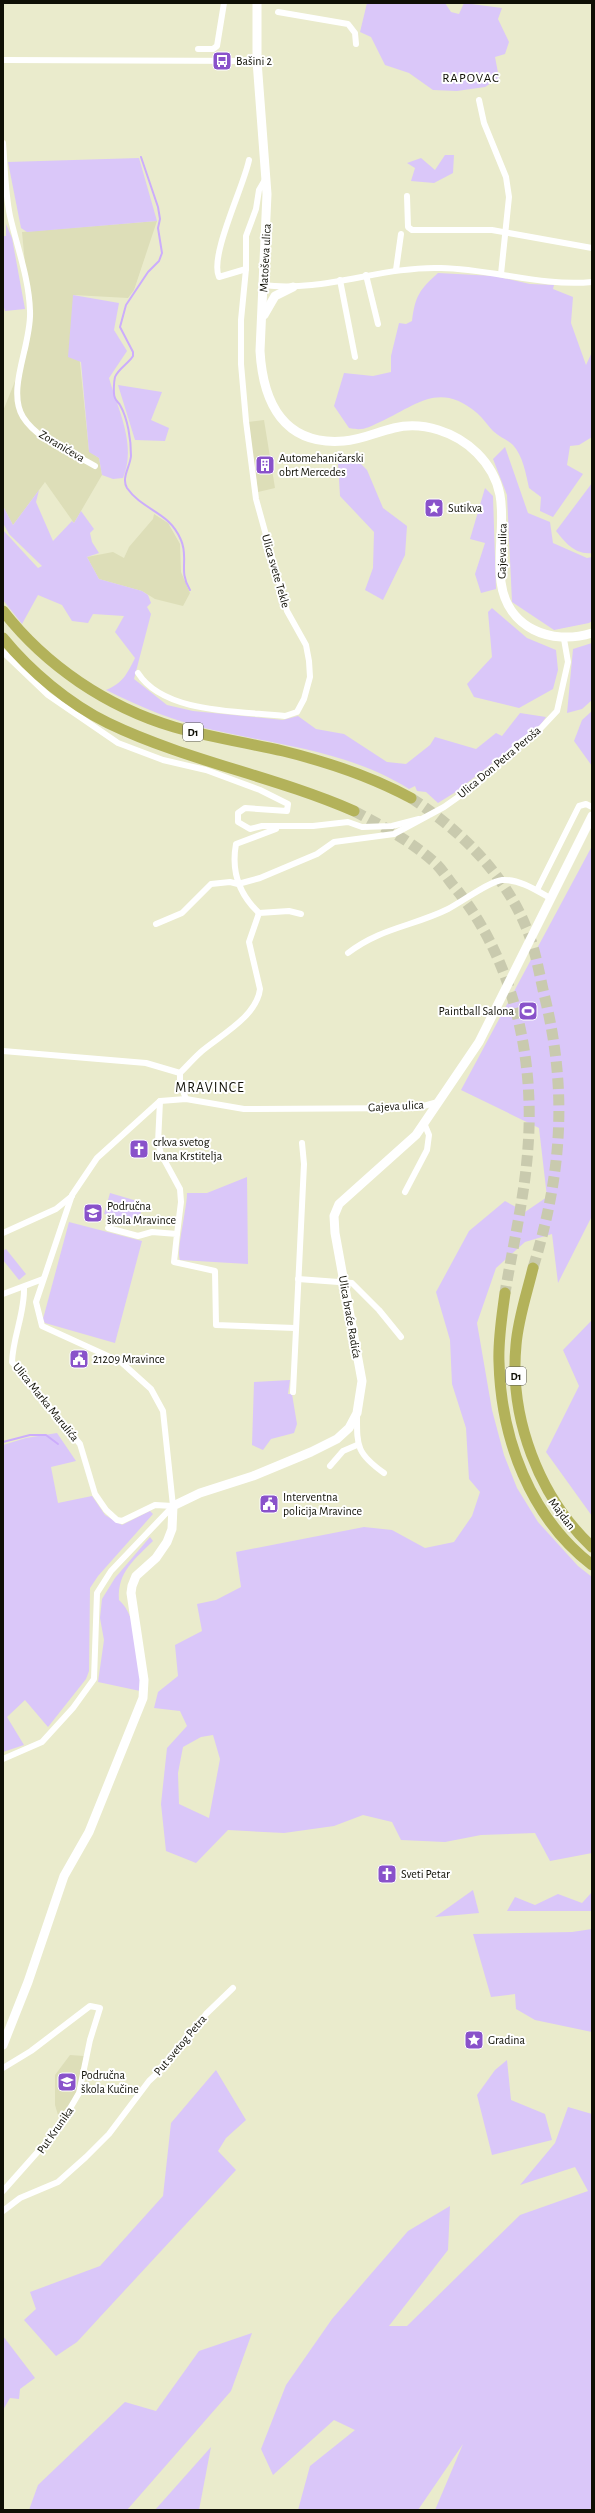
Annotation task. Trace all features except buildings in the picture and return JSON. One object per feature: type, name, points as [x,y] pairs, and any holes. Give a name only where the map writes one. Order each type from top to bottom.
[{"type":"highway","name":"D1","points":[[3,611],[16,628],[58,667],[113,703],[172,726],[223,740],[283,751],[348,770],[384,784],[411,798]]},
{"type":"highway","name":"D1","points":[[3,638],[18,656],[53,688],[107,723],[159,745],[316,795],[354,811]]},
{"type":"highway","name":"Majdan","points":[[533,1268],[516,1345],[516,1375],[521,1419],[534,1464],[563,1513],[592,1547]]},
{"type":"highway","name":"Majdan","points":[[505,1293],[499,1354],[501,1396],[506,1429],[516,1459],[532,1493],[563,1538],[592,1565]]},
{"type":"main road","name":"Matoševa ulica","points":[[258,3],[257,61],[267,176],[261,373],[271,404],[281,418],[294,430],[316,440],[346,441],[395,427],[412,426],[440,430],[471,447],[493,473]]},
{"type":"main road","points":[[262,320],[275,296],[293,287]]},
{"type":"main road","name":"Gajeva ulica","points":[[493,473],[502,506],[500,566],[504,593],[520,620],[542,634],[564,639],[592,633]]},
{"type":"main road","name":"Gajeva ulica","points":[[438,1102],[479,1042],[592,816]]},
{"type":"main road","name":"Ulica braće Radića","points":[[242,1479],[337,1440],[349,1428],[357,1413],[362,1381],[335,1233],[334,1216],[339,1204],[345,1196],[396,1154],[416,1135],[438,1102]]},
{"type":"main road","name":"Ulica Marka Marulića","points":[[173,1506],[200,1493],[242,1479]]},
{"type":"main road","points":[[3,2045],[28,1982],[64,1876],[89,1832],[132,1729],[144,1690],[131,1594],[132,1586],[136,1576],[156,1558],[167,1542],[172,1529],[173,1506]]},
{"type":"street","points":[[198,49],[213,49],[217,46],[224,3]]},
{"type":"street","points":[[278,12],[348,24],[355,33],[356,44]]},
{"type":"street","points":[[3,60],[257,61]]},
{"type":"street","points":[[480,100],[484,124],[506,177],[508,197],[501,274]]},
{"type":"street","name":"Zoranićeva","points":[[3,143],[10,214],[25,276],[30,310],[29,335],[18,380],[16,400],[23,417],[39,434],[95,466]]},
{"type":"street","points":[[246,269],[219,277],[216,270],[222,239],[249,160]]},
{"type":"street","name":"Ulica svete Tekle","points":[[138,673],[142,680],[167,698],[191,705],[284,716],[297,712],[304,699],[310,677],[306,645],[287,611],[258,507],[244,398],[241,320],[246,269],[246,236],[256,208],[259,190],[267,176]]},
{"type":"street","points":[[406,196],[408,227],[412,230],[505,232],[592,248]]},
{"type":"street","points":[[396,270],[401,234]]},
{"type":"street","points":[[264,285],[293,287],[396,270],[441,268],[501,274],[563,283],[592,282]]},
{"type":"street","points":[[366,275],[378,324]]},
{"type":"street","points":[[340,280],[355,357]]},
{"type":"street","name":"Ulica Don Petra Peroša","points":[[156,924],[182,913],[211,884],[230,882],[238,884],[280,870],[317,854],[334,842],[394,834],[419,819],[444,807],[478,783],[522,742],[540,728],[556,711],[568,662],[564,639]]},
{"type":"street","points":[[3,652],[48,695],[118,743],[163,760],[206,770],[260,790],[288,804],[287,811],[245,808],[238,813],[238,822],[250,829],[295,825],[312,826],[348,822],[362,826],[392,826],[419,819]]},
{"type":"street","points":[[537,890],[580,806],[586,804],[592,807]]},
{"type":"street","points":[[295,825],[268,830],[236,844],[234,856],[238,884],[249,904],[259,913],[289,911],[300,914]]},
{"type":"street","points":[[348,953],[364,940],[448,909],[464,897],[501,880],[521,883],[550,898]]},
{"type":"street","points":[[186,1099],[180,1083],[180,1073],[202,1051],[243,1017],[260,996],[260,989],[249,942],[259,913]]},
{"type":"street","points":[[3,1051],[146,1064],[180,1073]]},
{"type":"street","name":"Gajeva ulica","points":[[160,1101],[186,1099],[244,1109],[416,1108],[438,1102]]},
{"type":"street","points":[[3,1233],[56,1209],[72,1195],[97,1158],[160,1101]]},
{"type":"street","points":[[160,1101],[158,1143],[161,1154],[180,1190],[181,1202],[174,1262],[215,1271],[216,1325],[295,1328]]},
{"type":"street","points":[[404,1192],[427,1150],[429,1135],[424,1123]]},
{"type":"street","points":[[293,1392],[304,1164],[302,1143]]},
{"type":"street","points":[[3,1759],[42,1742],[73,1708],[94,1678],[97,1593],[111,1571],[173,1506],[163,1411],[151,1389],[121,1362],[42,1326],[36,1302],[72,1195]]},
{"type":"street","points":[[108,1228],[138,1236],[152,1232],[177,1234]]},
{"type":"street","points":[[3,1294],[43,1279]]},
{"type":"street","points":[[298,1279],[352,1283],[361,1291],[401,1337]]},
{"type":"street","name":"Ulica Marka Marulića","points":[[24,1287],[24,1299],[12,1343],[12,1362],[80,1444],[95,1494],[106,1510],[117,1520],[122,1521],[155,1505],[173,1506]]},
{"type":"street","points":[[357,1413],[357,1445],[365,1457],[384,1473]]},
{"type":"street","points":[[330,1466],[343,1451],[357,1445]]},
{"type":"street","name":"Put svetog Petra","points":[[3,2211],[20,2198],[58,2182],[86,2157],[109,2134],[149,2081],[165,2066],[206,2014],[233,1988]]},
{"type":"street","name":"Put Krunika","points":[[3,2068],[31,2051],[90,2006],[100,2008],[90,2040],[79,2093],[58,2129],[3,2192]]},
{"type":"shaded area","points":[[367,3],[445,3],[451,12],[459,14],[464,3],[502,8],[498,19],[509,42],[505,54],[495,57],[499,78],[485,87],[457,91],[433,90],[409,73],[385,65],[371,37],[360,32]]},
{"type":"shaded area","points":[[445,155],[454,155],[453,173],[434,183],[411,181],[415,168],[407,163],[421,158],[435,170]]},
{"type":"shaded area","points":[[139,158],[157,221],[27,232],[21,228],[8,162]]},
{"type":"shaded area","points":[[157,221],[134,290],[128,298],[73,295],[89,451],[99,458],[102,475],[74,523],[45,482],[13,525],[3,506],[3,411],[28,349],[31,326],[22,232]]},
{"type":"shaded area","points":[[6,224],[12,238],[25,309],[5,311],[3,304],[3,236],[6,236]]},
{"type":"shaded area","points":[[438,273],[494,276],[530,284],[554,285],[553,289],[573,297],[571,323],[586,365],[592,352],[592,437],[579,445],[570,446],[567,465],[583,474],[553,517],[540,511],[541,497],[529,488],[522,460],[513,445],[495,433],[477,413],[463,404],[451,399],[439,397],[428,399],[372,426],[358,429],[349,428],[334,406],[344,373],[373,376],[391,372],[391,356],[399,323],[406,324],[412,321],[419,294]]},
{"type":"shaded area","points":[[73,295],[119,303],[114,330],[127,351],[109,378],[125,428],[127,440],[127,466],[123,478],[113,479],[102,475],[99,458],[89,452],[81,362],[68,357]]},
{"type":"shaded area","points":[[118,385],[162,392],[151,420],[169,428],[165,441],[135,440]]},
{"type":"shaded area","points":[[264,420],[275,488],[258,492],[248,422]]},
{"type":"shaded area","points":[[505,447],[528,513],[550,522],[553,543],[587,558],[592,557],[592,621],[589,623],[554,630],[512,602],[507,495],[493,459]]},
{"type":"shaded area","points":[[351,454],[367,470],[383,508],[407,526],[405,555],[383,600],[365,590],[373,568],[374,532],[340,496],[338,463]]},
{"type":"shaded area","points":[[592,483],[592,553],[586,553],[571,547],[556,531]]},
{"type":"shaded area","points":[[485,488],[493,496],[496,589],[481,593],[475,574],[485,543],[470,539]]},
{"type":"shaded area","points":[[39,490],[36,502],[53,541],[72,521],[74,523],[81,511],[94,529],[90,533],[92,542],[99,553],[87,557],[99,579],[142,591],[148,595],[151,603],[147,607],[151,614],[134,679],[167,705],[193,711],[283,720],[298,716],[316,729],[344,734],[387,762],[406,764],[430,745],[435,737],[476,749],[496,733],[502,736],[520,713],[546,717],[539,727],[454,793],[438,803],[426,792],[417,791],[415,786],[409,789],[387,776],[339,758],[314,751],[199,727],[158,713],[132,702],[106,690],[121,681],[135,658],[115,632],[124,616],[93,614],[88,623],[72,621],[62,605],[38,595],[22,624],[3,600],[3,530],[38,568],[42,566],[9,534],[3,523],[3,506],[13,525]]},
{"type":"shaded area","points":[[154,514],[168,523],[180,544],[181,572],[190,593],[183,606],[155,599],[142,591],[99,579],[87,557],[113,552],[124,558],[129,547],[153,519]]},
{"type":"shaded area","points":[[492,608],[527,638],[556,650],[558,670],[553,689],[519,708],[474,697],[467,684],[492,657],[488,612]]},
{"type":"shaded area","points":[[592,643],[592,700],[582,709],[567,713],[573,649]]},
{"type":"shaded area","points":[[592,711],[592,766],[574,741],[582,720]]},
{"type":"shaded area","points":[[592,846],[592,1216],[558,1283],[552,1234],[525,1242],[496,1268],[477,1323],[492,1410],[504,1455],[517,1488],[538,1522],[578,1566],[592,1577],[592,1853],[550,1861],[535,1833],[481,1835],[445,1842],[401,1840],[392,1822],[363,1815],[334,1826],[284,1833],[228,1830],[196,1863],[166,1851],[161,1804],[167,1748],[187,1726],[180,1711],[154,1708],[158,1692],[178,1676],[175,1645],[202,1631],[197,1604],[216,1600],[241,1587],[236,1552],[364,1527],[392,1530],[425,1548],[454,1542],[472,1516],[480,1492],[469,1479],[466,1428],[452,1384],[450,1340],[436,1292],[469,1231],[505,1201],[525,1212],[547,1197],[539,1128],[461,1090]],"holes":[[[213,1735],[220,1759],[209,1818],[179,1804],[178,1773],[183,1747],[201,1737]]]},
{"type":"shaded area","points":[[247,1177],[248,1264],[180,1260],[179,1248],[187,1193],[207,1193]]},
{"type":"shaded area","points":[[110,1193],[144,1203],[138,1221],[104,1214]]},
{"type":"shaded area","points":[[69,1222],[142,1241],[115,1343],[45,1323],[43,1319]]},
{"type":"shaded area","points":[[6,1249],[26,1274],[19,1280],[3,1260],[3,1251]]},
{"type":"shaded area","points":[[592,1320],[592,1516],[546,1452],[579,1386],[563,1350]]},
{"type":"shaded area","points":[[290,1380],[288,1394],[292,1394],[297,1424],[294,1433],[271,1439],[263,1450],[252,1445],[254,1382]]},
{"type":"shaded area","points":[[57,1433],[76,1461],[51,1467],[58,1503],[92,1496],[105,1515],[122,1525],[150,1511],[153,1514],[98,1576],[90,1588],[89,1671],[86,1679],[48,1727],[25,1700],[7,1717],[24,1745],[3,1752],[3,1445],[26,1438]]},
{"type":"shaded area","points":[[150,1537],[153,1541],[128,1567],[119,1590],[119,1600],[130,1618],[137,1642],[140,1669],[140,1691],[98,1682],[104,1640],[100,1618],[102,1599],[115,1578]]},
{"type":"shaded area","points":[[473,1890],[479,1913],[435,1917]]},
{"type":"shaded area","points":[[592,1892],[592,1911],[507,1911],[515,1897],[535,1905],[558,1894],[582,1903]]},
{"type":"shaded area","points":[[592,1929],[592,2032],[535,2020],[516,2009],[515,1994],[491,1997],[473,1934],[572,1932]]},
{"type":"shaded area","name":"Područna škola Kučine","points":[[70,2055],[84,2056],[78,2089],[62,2119],[58,2115],[55,2105],[55,2075]]},
{"type":"shaded area","points":[[507,2060],[511,2100],[545,2114],[552,2140],[492,2155],[477,2095],[495,2070]]},
{"type":"shaded area","points":[[216,2070],[246,2120],[226,2138],[218,2151],[236,2170],[77,2342],[56,2356],[24,2320],[36,2309],[30,2292],[100,2266],[163,2196],[171,2123]]},
{"type":"shaded area","points":[[568,2107],[592,2114],[592,2510],[435,2510],[463,2444],[418,2510],[298,2510],[310,2466],[355,2430],[334,2420],[273,2475],[261,2449],[286,2385],[332,2319],[408,2231],[450,2206],[448,2250],[389,2326],[407,2326],[520,2215],[588,2191],[575,2167],[520,2185],[555,2143]]},
{"type":"shaded area","points":[[252,2333],[231,2391],[127,2510],[29,2510],[38,2485],[125,2402],[156,2411],[199,2351]]},
{"type":"shaded area","points":[[3,2336],[35,2378],[20,2389],[19,2399],[10,2398],[3,2410]]},
{"type":"shaded area","points":[[211,2447],[199,2510],[155,2510]]},
{"type":"waterway","points":[[141,157],[158,207],[160,219],[158,228],[162,253],[159,261],[148,272],[126,305],[120,327],[133,352],[133,356],[115,377],[114,394],[115,399],[123,411],[130,437],[131,456],[125,476],[125,484],[133,496],[163,517],[176,530],[183,547],[184,571],[186,583],[190,590]]},
{"type":"waterway","points":[[3,1442],[30,1435],[46,1435],[58,1444]]},
{"type":"tunnel","points":[[411,798],[429,810],[463,838],[493,871],[506,888],[517,907],[526,927],[534,952],[552,1029],[559,1098],[556,1165],[543,1233],[533,1268]]},
{"type":"tunnel","points":[[354,811],[405,840],[424,853],[441,869],[473,912],[490,942],[504,974],[515,1008],[523,1042],[528,1077],[528,1147],[522,1202],[505,1293]]},
{"type":"place","name":"Bašini 2","points":[[222,61]]},
{"type":"place","name":"Automehaničarski obrt Mercedes","points":[[265,465]]},
{"type":"place","name":"Sutikva","points":[[434,508]]},
{"type":"place","name":"Paintball Salona","points":[[528,1011]]},
{"type":"place","name":"crkva svetog Ivana Krstitelja","points":[[139,1149]]},
{"type":"place","name":"Područna škola Mravince","points":[[93,1213]]},
{"type":"place","name":"21209 Mravince","points":[[79,1359]]},
{"type":"place","name":"Interventna policija Mravince","points":[[269,1504]]},
{"type":"place","name":"Sveti Petar","points":[[387,1874]]},
{"type":"place","name":"Gradina","points":[[474,2040]]},
{"type":"place","name":"Područna škola Kučine","points":[[67,2082]]},
{"type":"district","name":"RAPOVAC","points":[[471,78]]},
{"type":"district","name":"MRAVINCE","points":[[210,1088]]}]
